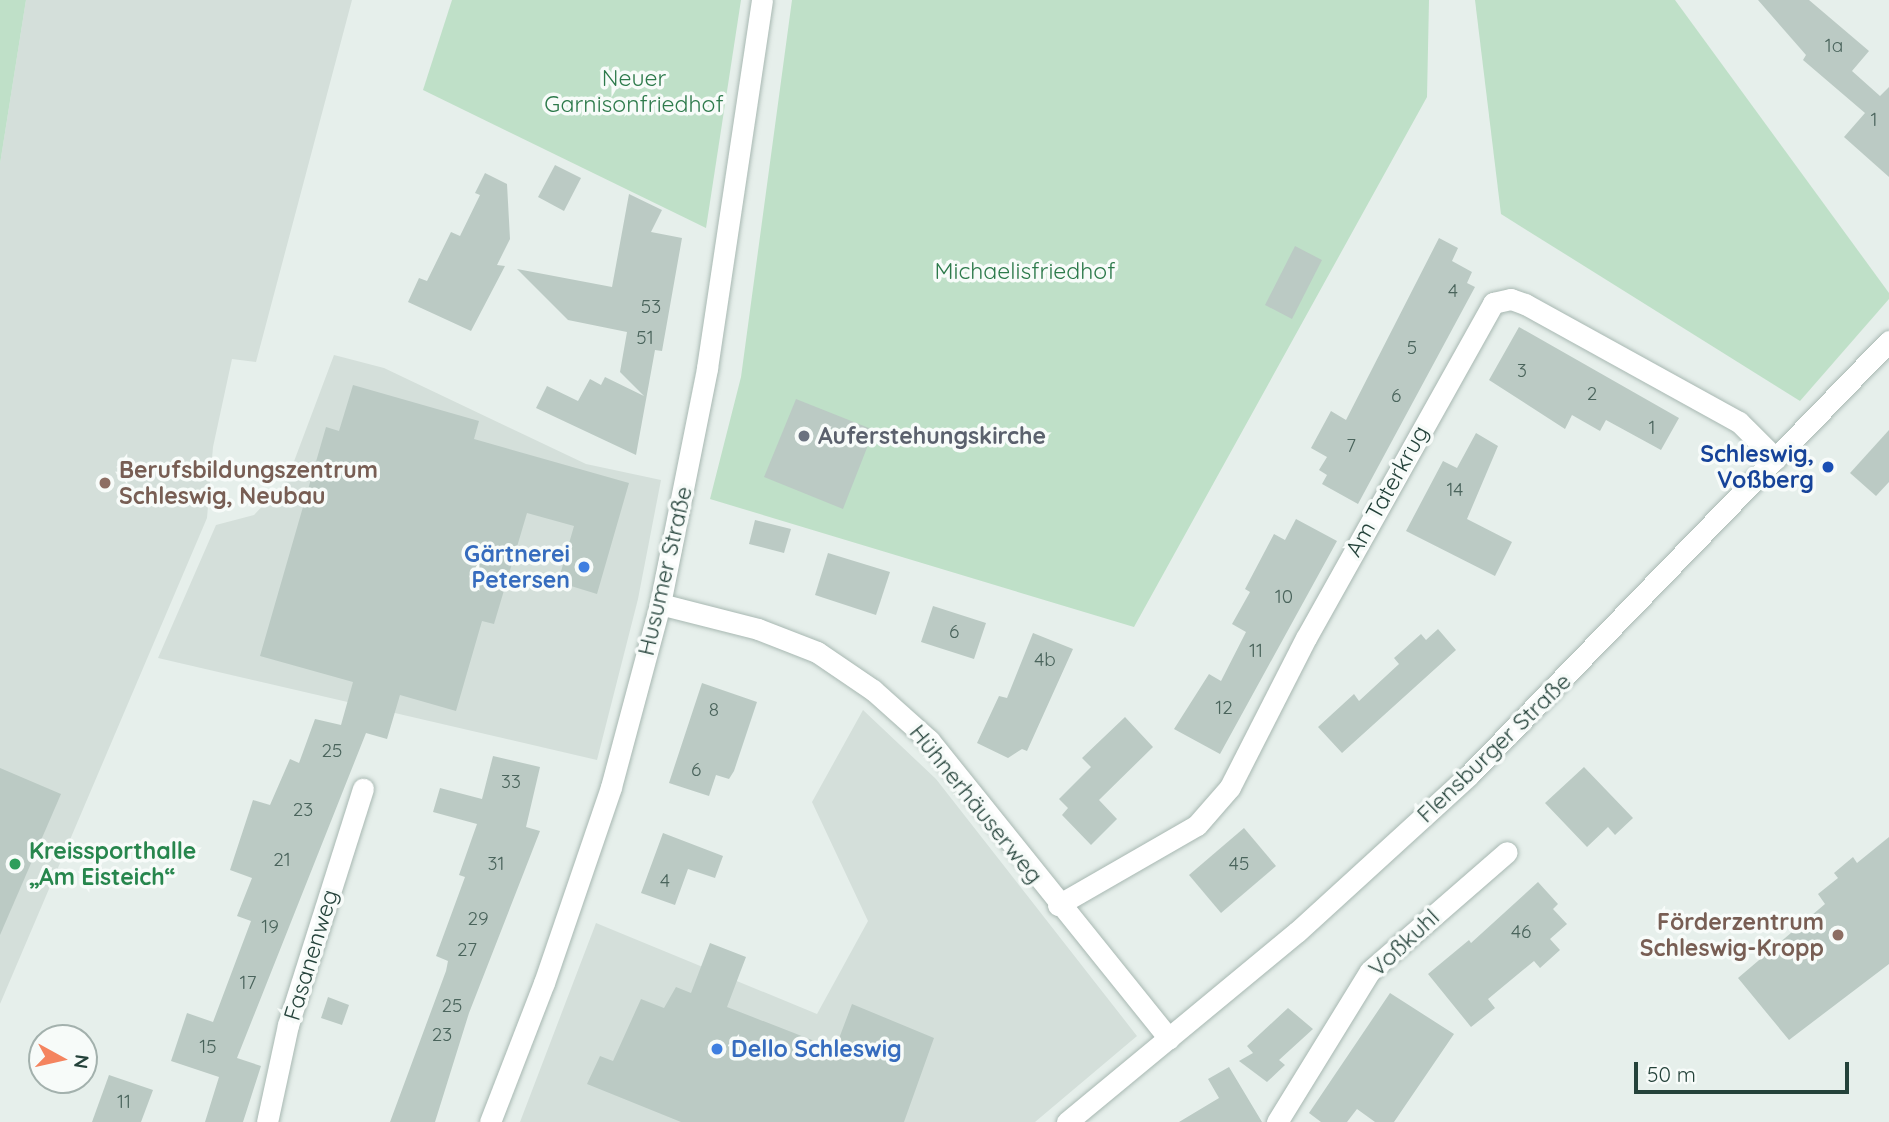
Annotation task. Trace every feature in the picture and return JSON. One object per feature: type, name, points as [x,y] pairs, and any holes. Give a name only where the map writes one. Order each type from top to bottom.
[{"type":"street","name":"Husumer Straße","points":[[490,1122],[544,982],[611,787],[660,604],[707,368],[762,0]]},
{"type":"street","name":"Am Taterkrug","points":[[1058,905],[1197,825],[1230,786],[1306,638],[1493,303],[1511,299],[1525,304],[1739,422],[1776,459]]},
{"type":"street","name":"Flensburger Straße","points":[[1067,1122],[1297,932],[1469,775],[1889,341]]},
{"type":"street","name":"Hühnerhäuserweg","points":[[660,604],[758,629],[817,652],[873,690],[929,740],[1058,905],[1169,1038]]},
{"type":"street","name":"Fasanenweg","points":[[267,1122],[288,1025],[363,789]]},
{"type":"street","name":"Voßkuhl","points":[[1277,1122],[1370,971],[1507,852]]},
{"type":"shaded area","name":"Berufsbildungszentrum Schleswig, Neubau","points":[[26,0],[352,0],[256,362],[232,359],[213,447],[207,518],[0,1004],[0,164]]},
{"type":"shaded area","name":"Gärtnerei Petersen","points":[[334,355],[384,368],[586,464],[661,480],[638,599],[597,760],[158,658],[216,525],[254,515],[287,480]]},
{"type":"shaded area","points":[[863,710],[936,779],[1137,1036],[1035,1122],[520,1122],[596,923],[817,1014],[868,921],[812,802]]},
{"type":"green space","points":[[0,0],[26,0],[0,164]]},
{"type":"green space","name":"Neuer Garnisonfriedhof","points":[[452,0],[741,0],[706,228],[423,90]]},
{"type":"green space","name":"Michaelisfriedhof","points":[[792,0],[1429,0],[1427,97],[1134,627],[710,499],[741,377]]},
{"type":"green space","points":[[1475,0],[1675,0],[1889,293],[1889,299],[1800,401],[1501,214]]},
{"type":"building","points":[[1758,0],[1809,0],[1869,51],[1852,71],[1880,96],[1889,87],[1889,177],[1844,137],[1865,113],[1803,60],[1806,55]]},
{"type":"building","points":[[555,165],[581,178],[564,211],[538,197]]},
{"type":"building","points":[[485,173],[507,184],[510,239],[497,265],[505,266],[471,331],[408,302],[419,278],[427,281],[451,232],[460,236],[480,195],[475,193]]},
{"type":"building","points":[[629,194],[662,210],[651,232],[682,238],[662,351],[655,350],[636,455],[536,408],[547,386],[578,401],[590,379],[601,385],[605,377],[644,396],[620,372],[627,332],[568,320],[517,269],[612,287]]},
{"type":"building","points":[[1439,238],[1458,248],[1452,261],[1472,272],[1467,283],[1475,287],[1358,504],[1322,484],[1327,475],[1319,470],[1327,457],[1311,448],[1331,411],[1346,420]]},
{"type":"building","points":[[1295,246],[1322,260],[1292,319],[1265,305]]},
{"type":"building","points":[[1519,327],[1679,418],[1661,450],[1606,420],[1600,431],[1572,415],[1565,429],[1489,380]]},
{"type":"building","points":[[353,385],[479,421],[474,439],[629,483],[597,594],[558,582],[574,526],[527,513],[494,624],[482,621],[456,711],[400,695],[387,739],[366,733],[237,1058],[261,1066],[243,1122],[205,1122],[219,1077],[171,1061],[187,1013],[213,1022],[251,921],[237,916],[252,878],[230,870],[253,800],[270,805],[290,759],[299,763],[315,719],[341,725],[353,682],[260,656],[326,427],[339,431]]},
{"type":"building","points":[[796,399],[874,430],[843,509],[764,477]]},
{"type":"building","points":[[1889,430],[1889,482],[1876,496],[1850,473]]},
{"type":"building","points":[[1476,433],[1498,446],[1467,519],[1512,542],[1495,576],[1406,531],[1443,461],[1457,468]]},
{"type":"building","points":[[1296,519],[1337,541],[1220,754],[1174,729],[1209,674],[1221,681],[1246,632],[1232,624],[1250,592],[1245,589],[1274,534],[1285,540]]},
{"type":"building","points":[[755,520],[791,529],[784,553],[749,544]]},
{"type":"building","points":[[828,553],[890,572],[876,615],[815,595]]},
{"type":"building","points":[[933,606],[986,623],[974,659],[921,642]]},
{"type":"building","points":[[1438,629],[1456,650],[1342,753],[1318,727],[1354,694],[1359,701],[1399,664],[1394,658],[1421,634],[1426,640]]},
{"type":"building","points":[[1033,633],[1073,649],[1027,751],[1022,749],[1008,758],[977,743],[999,696],[1007,698]]},
{"type":"building","points":[[702,683],[757,702],[734,771],[729,779],[716,775],[709,796],[669,783]]},
{"type":"building","points":[[1125,717],[1153,747],[1099,800],[1117,819],[1091,845],[1062,815],[1068,808],[1059,799],[1091,767],[1082,758]]},
{"type":"building","points":[[493,756],[540,767],[526,827],[540,831],[469,1013],[435,1122],[390,1122],[446,971],[448,961],[436,956],[465,877],[459,875],[477,824],[433,812],[440,788],[482,799]]},
{"type":"building","points":[[1584,767],[1633,818],[1615,835],[1608,827],[1587,847],[1545,803]]},
{"type":"building","name":"Kreissporthalle „Am Eisteich“","points":[[0,768],[61,794],[0,935]]},
{"type":"building","points":[[1244,828],[1276,866],[1221,913],[1189,875]]},
{"type":"building","points":[[663,833],[723,856],[715,878],[688,869],[675,905],[641,893]]},
{"type":"building","name":"Förderzentrum Schleswig-Kropp","points":[[1889,837],[1889,964],[1789,1040],[1738,978],[1825,904],[1818,894],[1838,878],[1834,873],[1853,857],[1857,863]]},
{"type":"building","points":[[1538,882],[1558,904],[1553,909],[1567,924],[1550,939],[1560,950],[1540,968],[1534,961],[1488,999],[1495,1008],[1471,1027],[1428,974],[1469,940],[1471,943]]},
{"type":"building","name":"Dello Schleswig","points":[[710,943],[746,957],[727,1007],[835,1049],[852,1004],[934,1038],[904,1122],[681,1122],[587,1084],[600,1056],[613,1061],[641,999],[664,1008],[676,987],[691,993]]},
{"type":"building","points":[[1390,993],[1454,1034],[1394,1122],[1375,1122],[1357,1109],[1347,1122],[1321,1122],[1309,1113]]},
{"type":"building","points":[[328,997],[349,1005],[342,1025],[321,1018]]},
{"type":"building","points":[[1288,1008],[1313,1029],[1279,1060],[1285,1065],[1267,1082],[1239,1061],[1253,1053],[1247,1046]]},
{"type":"building","points":[[1229,1067],[1262,1122],[1179,1122],[1219,1098],[1208,1079]]},
{"type":"building","points":[[109,1075],[153,1090],[141,1122],[92,1122]]},
{"type":"place","name":"Auferstehungskirche","points":[[804,436]]},
{"type":"place","name":"Schleswig, Voßberg","points":[[1828,467]]},
{"type":"place","name":"Berufsbildungszentrum Schleswig, Neubau","points":[[105,483]]},
{"type":"place","name":"Gärtnerei Petersen","points":[[584,567]]},
{"type":"place","name":"Kreissporthalle „Am Eisteich“","points":[[15,864]]},
{"type":"place","name":"Förderzentrum Schleswig-Kropp","points":[[1838,935]]},
{"type":"place","name":"Dello Schleswig","points":[[717,1049]]}]
